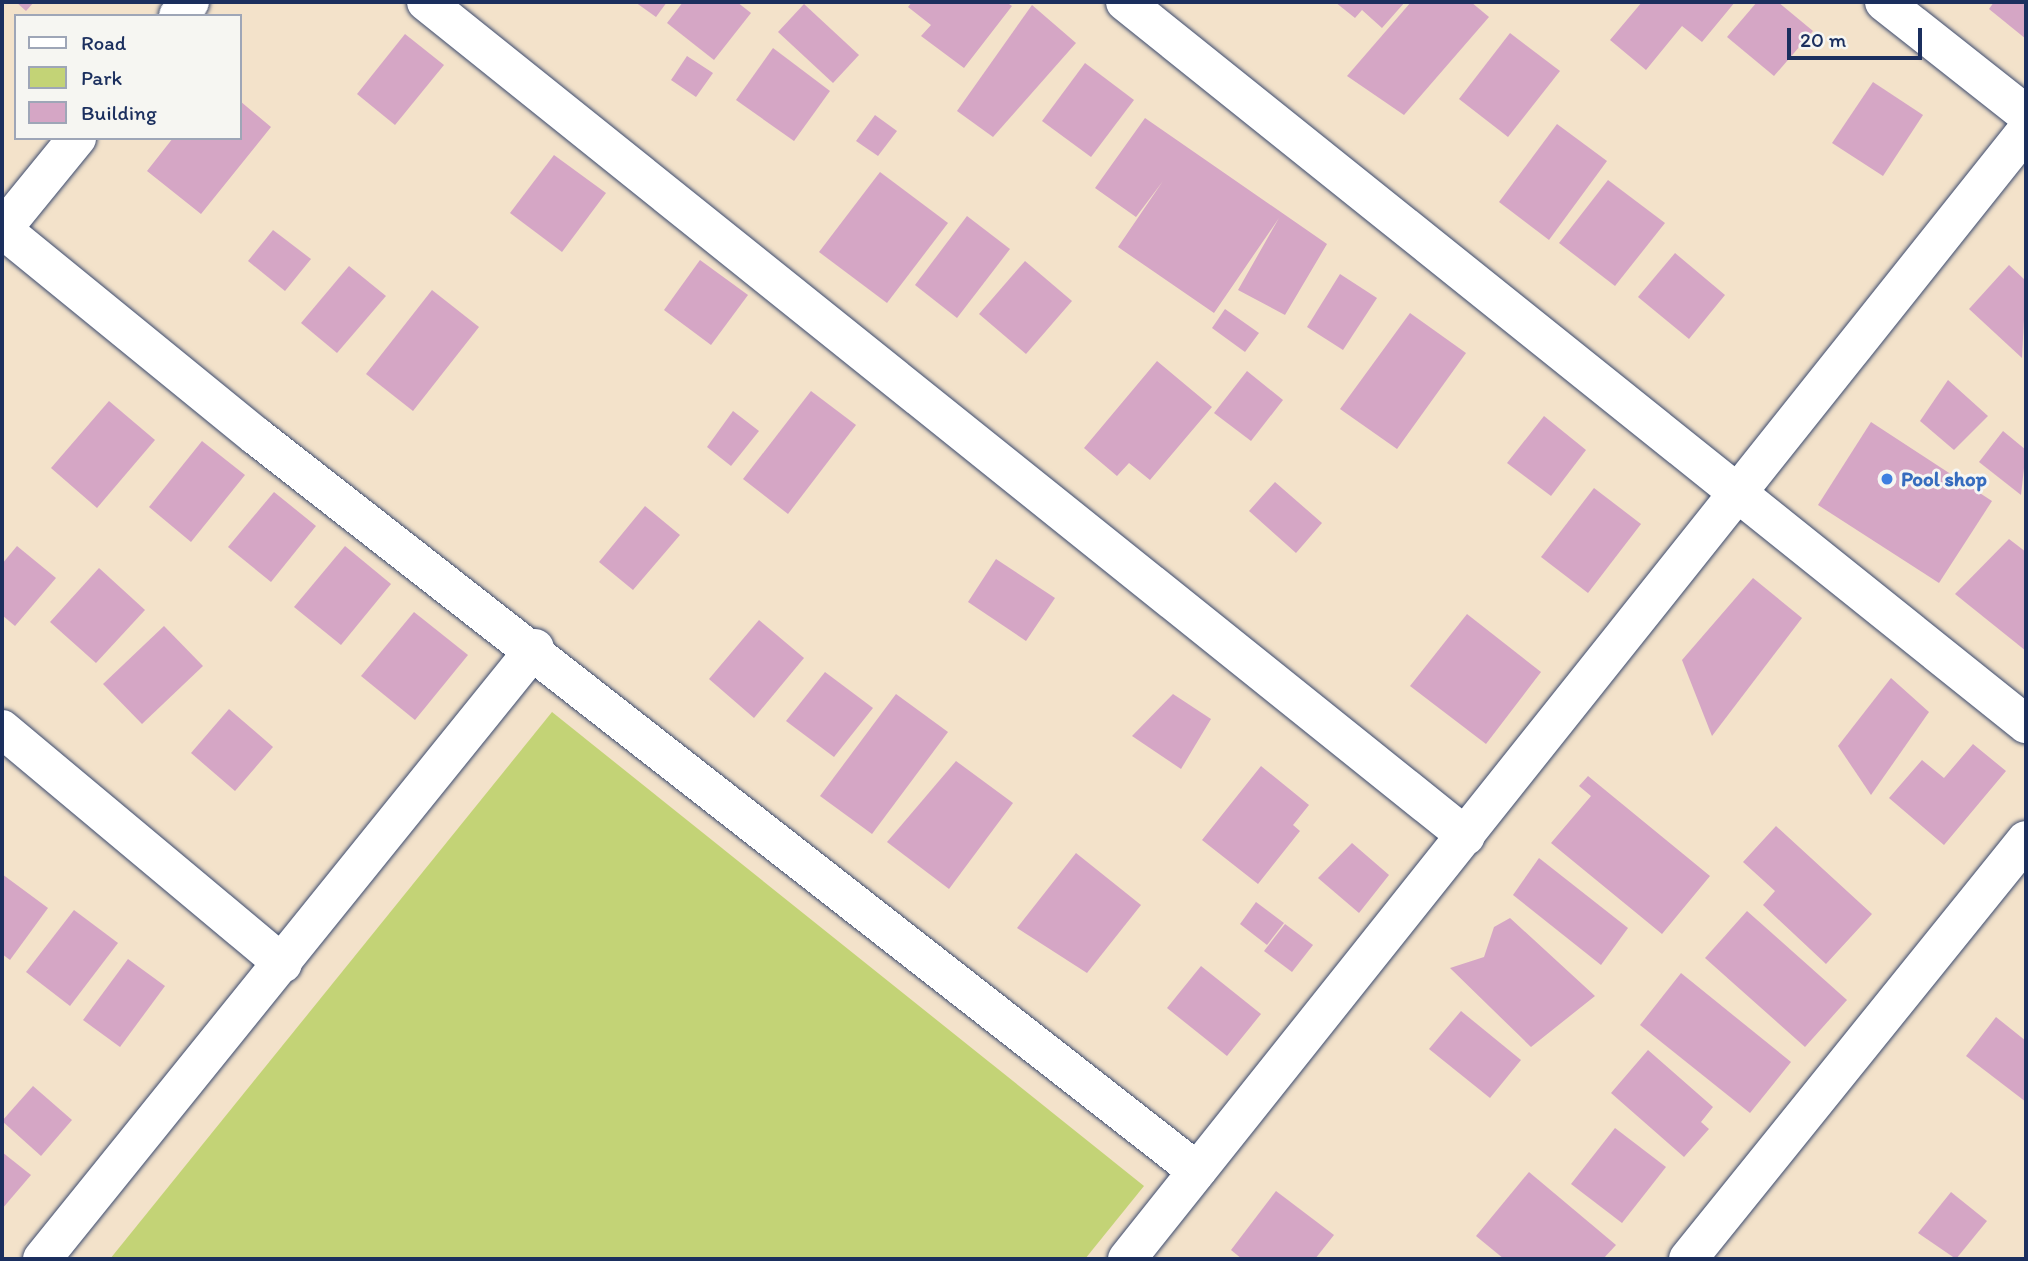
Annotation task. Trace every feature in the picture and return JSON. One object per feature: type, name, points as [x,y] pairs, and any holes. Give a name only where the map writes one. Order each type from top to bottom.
[{"type":"street","points":[[426,2],[1466,836]]},
{"type":"street","points":[[1125,2],[1735,497],[2026,724]]},
{"type":"street","points":[[1884,2],[2026,114]]},
{"type":"street","points":[[1127,1259],[2026,131]]},
{"type":"street","points":[[75,140],[2,229],[256,436],[535,648],[1197,1171]]},
{"type":"street","points":[[42,1259],[283,964],[535,648]]},
{"type":"street","points":[[2,729],[283,964]]},
{"type":"street","points":[[1688,1259],[2026,840]]},
{"type":"green space","points":[[552,712],[1144,1186],[1085,1259],[110,1259]]},
{"type":"building","points":[[16,2],[34,2],[26,11]]},
{"type":"building","points":[[635,2],[667,2],[656,17]]},
{"type":"building","points":[[683,2],[737,2],[751,13],[714,60],[667,23]]},
{"type":"building","points":[[912,2],[1006,2],[1012,6],[964,68],[921,36],[931,25],[908,7]]},
{"type":"building","points":[[1335,2],[1405,2],[1382,28],[1362,10],[1355,18]]},
{"type":"building","points":[[1411,2],[1471,2],[1489,17],[1404,115],[1347,76]]},
{"type":"building","points":[[1642,2],[1735,2],[1702,42],[1682,26],[1646,70],[1610,40]]},
{"type":"building","points":[[1757,2],[1778,2],[1813,31],[1774,76],[1727,37]]},
{"type":"building","points":[[1994,2],[2026,2],[2026,39],[1989,9]]},
{"type":"building","points":[[804,4],[859,55],[833,83],[778,32]]},
{"type":"building","points":[[1032,5],[1076,43],[993,137],[957,111]]},
{"type":"building","points":[[1510,33],[1560,71],[1508,137],[1459,99]]},
{"type":"building","points":[[405,34],[444,65],[395,125],[357,94]]},
{"type":"building","points":[[773,48],[830,91],[794,141],[736,100]]},
{"type":"building","points":[[687,56],[713,73],[696,97],[671,80]]},
{"type":"building","points":[[1085,63],[1134,100],[1091,157],[1042,121]]},
{"type":"building","points":[[1873,82],[1923,115],[1883,176],[1832,143]]},
{"type":"building","points":[[242,103],[271,127],[201,214],[147,171],[171,140],[242,140]]},
{"type":"building","points":[[875,115],[897,131],[878,156],[856,141]]},
{"type":"building","points":[[1145,118],[1327,244],[1285,315],[1238,290],[1279,218],[1214,313],[1118,247],[1163,181],[1136,217],[1095,188]]},
{"type":"building","points":[[1557,124],[1607,161],[1549,240],[1499,202]]},
{"type":"building","points":[[554,155],[606,193],[562,252],[510,213]]},
{"type":"building","points":[[880,172],[948,223],[887,303],[819,252]]},
{"type":"building","points":[[1608,180],[1665,223],[1615,286],[1559,243]]},
{"type":"building","points":[[967,216],[1010,249],[957,318],[915,285]]},
{"type":"building","points":[[273,230],[311,259],[285,291],[248,261]]},
{"type":"building","points":[[1675,253],[1725,295],[1689,339],[1638,297]]},
{"type":"building","points":[[700,260],[748,295],[711,345],[664,310]]},
{"type":"building","points":[[1025,261],[1072,301],[1026,354],[979,314]]},
{"type":"building","points":[[2009,265],[2026,281],[2022,358],[1969,309]]},
{"type":"building","points":[[349,266],[386,296],[337,353],[301,323]]},
{"type":"building","points":[[1340,274],[1377,298],[1343,350],[1307,327]]},
{"type":"building","points":[[432,290],[479,327],[413,411],[366,374]]},
{"type":"building","points":[[1225,309],[1259,333],[1245,352],[1212,328]]},
{"type":"building","points":[[1410,313],[1466,353],[1397,449],[1340,409]]},
{"type":"building","points":[[1157,361],[1212,407],[1150,480],[1129,463],[1117,476],[1084,448]]},
{"type":"building","points":[[1247,371],[1283,400],[1251,441],[1214,413]]},
{"type":"building","points":[[1948,380],[1988,416],[1954,450],[1920,421]]},
{"type":"building","points":[[811,391],[856,425],[788,514],[743,479]]},
{"type":"building","points":[[109,401],[155,440],[97,508],[51,468]]},
{"type":"building","points":[[733,411],[759,431],[731,466],[707,447]]},
{"type":"building","points":[[1544,416],[1586,450],[1551,496],[1507,463]]},
{"type":"building","points":[[1871,422],[1992,501],[1939,583],[1818,505]]},
{"type":"building","points":[[2003,431],[2026,450],[2021,495],[1979,462]]},
{"type":"building","points":[[202,441],[245,475],[191,542],[149,507]]},
{"type":"building","points":[[1275,482],[1322,523],[1296,553],[1249,511]]},
{"type":"building","points":[[1594,488],[1641,524],[1588,593],[1541,557]]},
{"type":"building","points":[[274,492],[316,526],[271,582],[228,547]]},
{"type":"building","points":[[645,506],[680,535],[633,590],[599,562]]},
{"type":"building","points":[[2009,539],[2026,552],[2026,651],[1955,594]]},
{"type":"building","points":[[17,546],[56,578],[15,626],[2,615],[2,564]]},
{"type":"building","points":[[345,546],[391,584],[341,645],[294,607]]},
{"type":"building","points":[[996,559],[1055,598],[1026,641],[968,602]]},
{"type":"building","points":[[99,568],[145,610],[96,663],[50,622]]},
{"type":"building","points":[[1753,578],[1802,618],[1712,736],[1682,660]]},
{"type":"building","points":[[414,612],[468,655],[415,720],[361,676]]},
{"type":"building","points":[[1467,614],[1541,672],[1486,744],[1410,686]]},
{"type":"building","points":[[759,620],[804,658],[754,718],[709,679]]},
{"type":"building","points":[[164,626],[203,666],[142,724],[103,684]]},
{"type":"building","points":[[825,672],[873,708],[834,757],[786,721]]},
{"type":"building","points":[[1891,678],[1929,712],[1871,795],[1838,746]]},
{"type":"building","points":[[896,694],[948,732],[872,834],[820,796]]},
{"type":"building","points":[[1173,694],[1211,719],[1181,769],[1132,736]]},
{"type":"building","points":[[229,709],[273,747],[235,791],[191,753]]},
{"type":"building","points":[[1973,744],[2006,771],[1944,845],[1889,798],[1922,760],[1944,778]]},
{"type":"building","points":[[956,761],[1013,803],[949,889],[887,842]]},
{"type":"building","points":[[1261,766],[1309,805],[1293,825],[1300,831],[1258,884],[1202,840]]},
{"type":"building","points":[[1588,776],[1710,876],[1662,934],[1551,843],[1591,796],[1579,786]]},
{"type":"building","points":[[1776,826],[1872,914],[1826,964],[1763,905],[1775,891],[1743,862]]},
{"type":"building","points":[[1352,843],[1389,875],[1359,913],[1318,878]]},
{"type":"building","points":[[1076,853],[1141,905],[1087,973],[1017,928]]},
{"type":"building","points":[[1539,858],[1628,928],[1601,965],[1513,895]]},
{"type":"building","points":[[2,874],[48,908],[10,960],[2,954]]},
{"type":"building","points":[[1256,902],[1284,923],[1267,945],[1240,924]]},
{"type":"building","points":[[74,910],[118,943],[70,1006],[26,972]]},
{"type":"building","points":[[1747,911],[1847,1000],[1805,1047],[1705,958]]},
{"type":"building","points":[[1510,918],[1595,996],[1531,1047],[1450,968],[1484,957],[1494,927]]},
{"type":"building","points":[[1285,924],[1313,945],[1292,972],[1264,951]]},
{"type":"building","points":[[128,959],[165,986],[120,1047],[83,1020]]},
{"type":"building","points":[[1201,966],[1261,1014],[1227,1056],[1167,1008]]},
{"type":"building","points":[[1681,973],[1791,1062],[1750,1113],[1640,1025]]},
{"type":"building","points":[[1461,1011],[1521,1060],[1490,1098],[1429,1049]]},
{"type":"building","points":[[1996,1017],[2026,1041],[2026,1102],[1966,1056]]},
{"type":"building","points":[[1648,1050],[1713,1107],[1701,1122],[1709,1129],[1684,1157],[1611,1093]]},
{"type":"building","points":[[33,1086],[72,1120],[41,1156],[2,1121]]},
{"type":"building","points":[[1615,1128],[1666,1167],[1622,1223],[1571,1184]]},
{"type":"building","points":[[2,1152],[31,1175],[2,1209]]},
{"type":"building","points":[[1529,1172],[1616,1245],[1603,1259],[1504,1259],[1476,1236]]},
{"type":"building","points":[[1276,1191],[1334,1235],[1315,1259],[1242,1259],[1231,1250]]},
{"type":"building","points":[[1951,1192],[1987,1221],[1956,1259],[1918,1233]]},
{"type":"place","name":"Pool shop","points":[[1887,479]]}]
